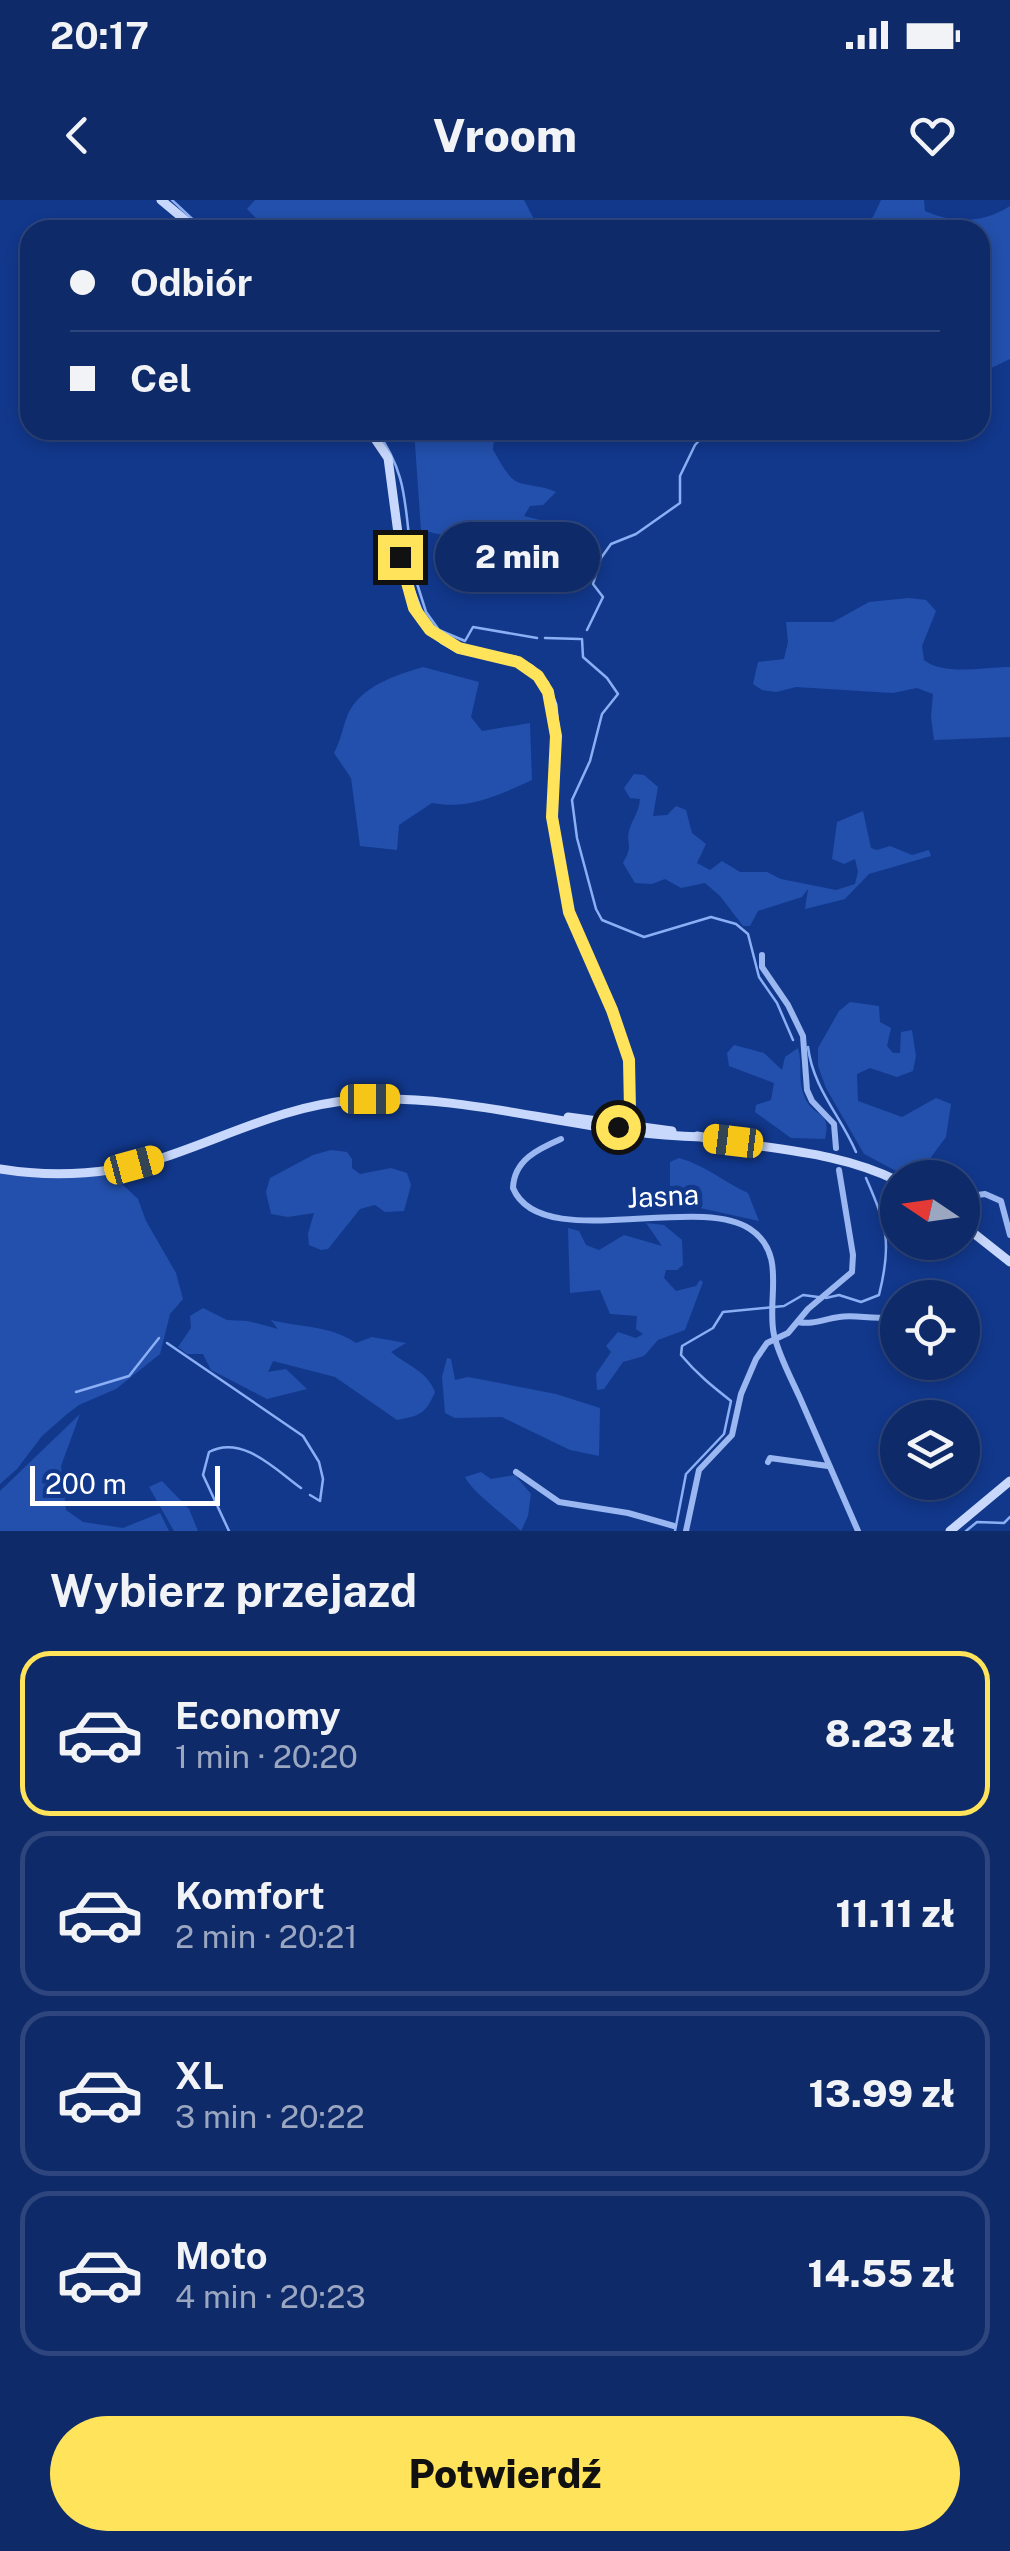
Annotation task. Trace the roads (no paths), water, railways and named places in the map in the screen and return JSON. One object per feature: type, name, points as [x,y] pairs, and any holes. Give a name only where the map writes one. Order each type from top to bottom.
[{"type":"main road","points":[[161,200],[185,220]]},
{"type":"main road","points":[[376,440],[388,458],[403,571],[422,621],[455,647],[521,663],[538,676],[548,692],[556,736],[552,817],[569,912],[629,1060],[630,1082],[620,1119]]},
{"type":"main road","points":[[0,1169],[62,1174],[134,1165],[276,1116],[349,1100],[414,1100],[520,1114],[637,1119],[648,1127]]},
{"type":"main road","points":[[620,1119],[702,1137],[814,1152],[880,1174]]},
{"type":"main road","points":[[620,1119],[633,1132],[702,1137]]},
{"type":"main road","points":[[980,1238],[1010,1262]]},
{"type":"main road","points":[[950,1531],[1010,1480]]},
{"type":"street","points":[[762,955],[762,967],[788,1004],[803,1036],[807,1090],[834,1124],[836,1148]]},
{"type":"street","name":"Jasna","points":[[561,1138],[530,1155],[517,1170],[513,1188],[524,1204],[556,1216],[592,1221],[698,1214],[741,1224],[768,1248],[774,1270],[775,1340],[858,1531]]},
{"type":"street","points":[[686,1531],[699,1470],[732,1435],[747,1378],[764,1347],[788,1333],[824,1294],[849,1277],[853,1267],[839,1170]]},
{"type":"street","points":[[980,1195],[1002,1201],[1010,1236]]},
{"type":"street","points":[[798,1322],[814,1324],[842,1316],[880,1320]]},
{"type":"street","points":[[768,1462],[770,1458],[830,1466]]},
{"type":"street","points":[[516,1472],[559,1502],[628,1513],[674,1526]]},
{"type":"waterway","points":[[172,200],[193,220]]},
{"type":"waterway","points":[[382,440],[395,464],[404,495],[413,564]]},
{"type":"waterway","points":[[587,630],[603,597],[593,584],[601,558],[611,544],[636,534],[680,503],[680,476],[700,440]]},
{"type":"waterway","points":[[414,574],[426,612],[439,630],[465,641],[473,627],[537,638]]},
{"type":"waterway","points":[[545,638],[580,639]]},
{"type":"waterway","points":[[582,639],[583,657],[607,678],[618,694],[602,714],[590,761],[572,800],[577,838],[596,909],[602,920],[644,937],[711,917],[736,924],[748,934],[759,977],[777,1003],[793,1040]]},
{"type":"waterway","points":[[808,1047],[821,1088],[856,1152]]},
{"type":"waterway","points":[[826,1298],[839,1295],[861,1302],[879,1295],[885,1235],[866,1178]]},
{"type":"waterway","points":[[675,1531],[686,1474],[724,1434],[731,1401],[687,1362],[681,1355],[682,1346],[713,1328],[723,1312],[784,1306],[803,1295],[818,1297]]},
{"type":"waterway","points":[[76,1392],[129,1376],[159,1338]]},
{"type":"waterway","points":[[167,1343],[303,1436],[319,1462],[323,1479],[320,1501],[310,1495]]},
{"type":"waterway","points":[[229,1531],[203,1475],[209,1452],[221,1448],[246,1451],[301,1488]]},
{"type":"waterway","points":[[966,1531],[977,1522],[1004,1523],[1010,1517]]}]
